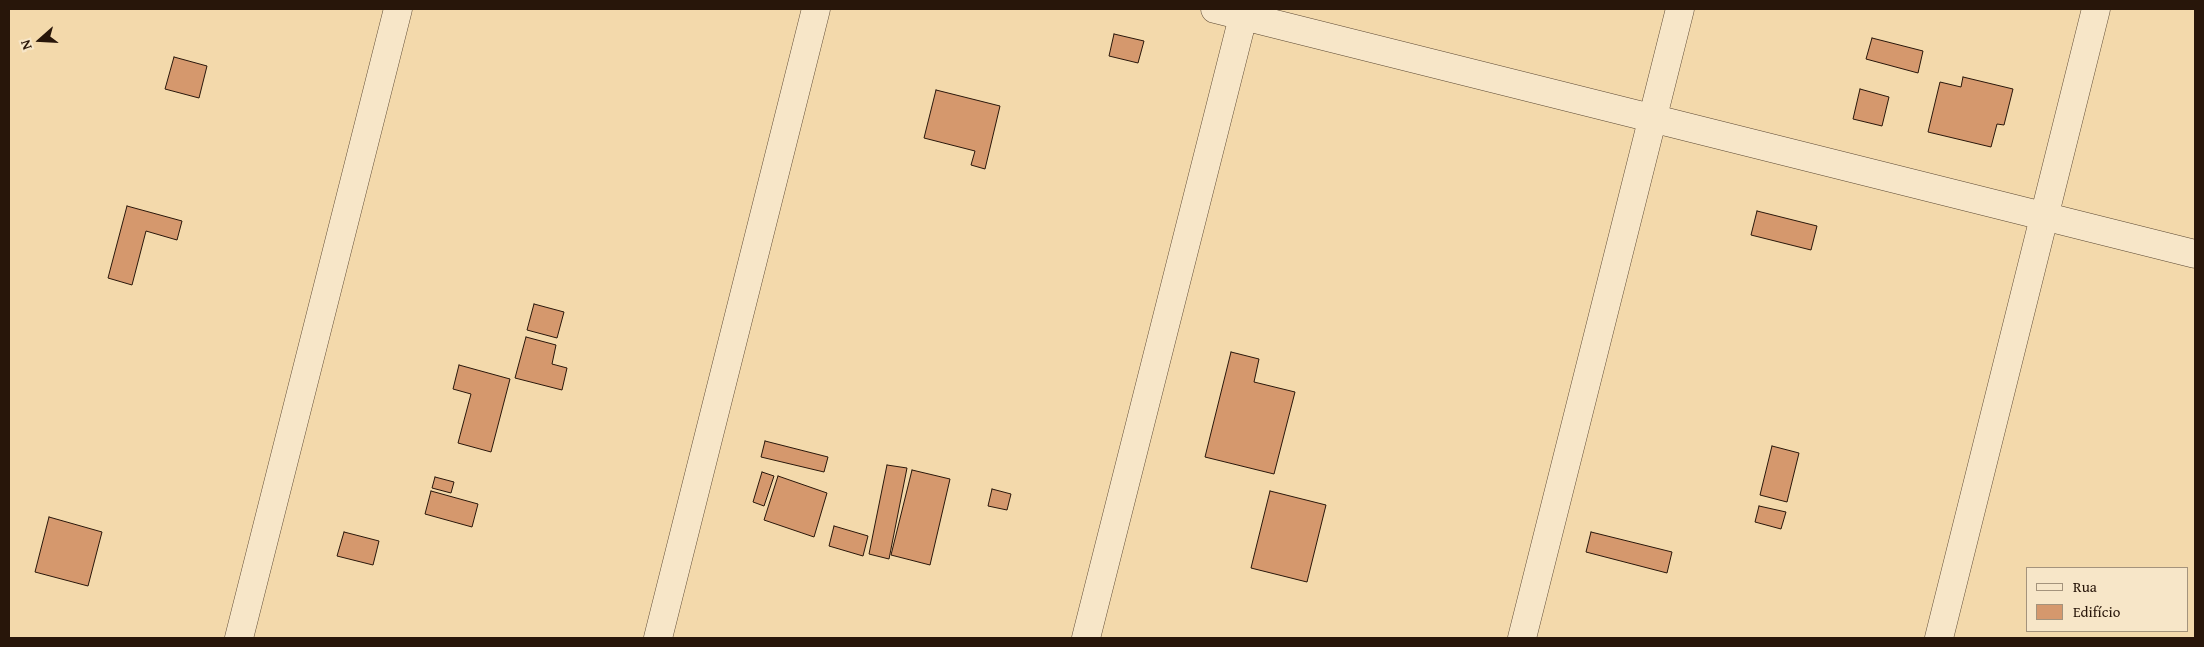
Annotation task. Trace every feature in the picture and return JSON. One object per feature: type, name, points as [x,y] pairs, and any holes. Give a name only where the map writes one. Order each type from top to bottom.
[{"type":"street","points":[[239,638],[398,9]]},
{"type":"street","points":[[658,638],[816,9]]},
{"type":"street","points":[[1215,9],[1244,12],[1653,119],[2195,254]]},
{"type":"street","points":[[1522,638],[1680,9]]},
{"type":"street","points":[[1939,638],[2096,9]]},
{"type":"street","points":[[1086,638],[1244,12]]},
{"type":"building","points":[[1114,34],[1144,41],[1138,63],[1109,56]]},
{"type":"building","points":[[1872,38],[1923,51],[1918,73],[1866,59]]},
{"type":"building","points":[[174,57],[207,66],[199,98],[165,89]]},
{"type":"building","points":[[1963,77],[2013,89],[2004,125],[1997,124],[1991,147],[1928,132],[1940,82],[1961,87]]},
{"type":"building","points":[[1860,89],[1889,97],[1882,126],[1853,119]]},
{"type":"building","points":[[936,90],[1000,106],[985,169],[971,165],[975,151],[924,138]]},
{"type":"building","points":[[127,206],[182,221],[177,240],[146,231],[132,285],[108,278]]},
{"type":"building","points":[[1757,211],[1817,226],[1811,250],[1751,235]]},
{"type":"building","points":[[534,304],[564,312],[557,338],[527,330]]},
{"type":"building","points":[[526,337],[556,345],[552,364],[567,368],[562,390],[515,378]]},
{"type":"building","points":[[1231,352],[1259,359],[1254,382],[1295,392],[1274,474],[1205,457]]},
{"type":"building","points":[[459,365],[510,379],[491,452],[458,443],[471,394],[453,389]]},
{"type":"building","points":[[765,441],[828,457],[824,472],[761,457]]},
{"type":"building","points":[[1772,446],[1799,453],[1787,502],[1760,495]]},
{"type":"building","points":[[887,465],[907,468],[889,559],[869,554]]},
{"type":"building","points":[[912,470],[950,479],[930,565],[891,555]]},
{"type":"building","points":[[762,472],[774,476],[764,506],[753,502]]},
{"type":"building","points":[[778,476],[827,493],[814,537],[764,520]]},
{"type":"building","points":[[435,477],[454,482],[451,493],[432,488]]},
{"type":"building","points":[[992,489],[1011,494],[1007,510],[988,506]]},
{"type":"building","points":[[431,491],[478,504],[472,527],[425,514]]},
{"type":"building","points":[[1270,491],[1326,505],[1307,582],[1251,568]]},
{"type":"building","points":[[1759,506],[1786,512],[1781,529],[1755,522]]},
{"type":"building","points":[[49,517],[102,532],[88,586],[35,572]]},
{"type":"building","points":[[834,526],[868,536],[863,556],[829,546]]},
{"type":"building","points":[[344,532],[379,541],[373,565],[337,556]]},
{"type":"building","points":[[1591,532],[1672,552],[1667,573],[1586,552]]}]
